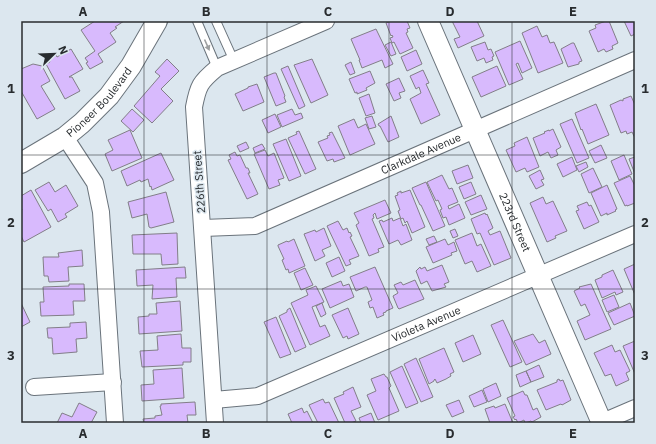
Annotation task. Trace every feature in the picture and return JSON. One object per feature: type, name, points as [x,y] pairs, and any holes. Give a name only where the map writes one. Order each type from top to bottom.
[{"type":"street","name":"Pioneer Boulevard","points":[[21,162],[64,137],[82,123],[109,96],[132,66],[157,21]]},
{"type":"street","name":"226th Street","points":[[215,423],[194,107],[198,89],[206,78],[217,68],[326,21]]},
{"type":"street","name":"223rd Street","points":[[428,21],[601,423]]},
{"type":"street","name":"Clarkdale Avenue","points":[[203,228],[255,226],[635,60]]},
{"type":"street","points":[[64,137],[96,184],[102,212],[115,423]]},
{"type":"street","name":"Violeta Avenue","points":[[214,400],[258,396],[635,234]]},
{"type":"street","points":[[34,387],[113,382]]},
{"type":"street","points":[[601,423],[635,408]]},
{"type":"lane","points":[[197,21],[217,68]]},
{"type":"lane","points":[[216,21],[234,61]]},
{"type":"building","points":[[95,21],[124,21],[115,27],[117,28],[110,33],[116,42],[98,54],[103,62],[90,69],[85,58],[95,51],[81,30]]},
{"type":"building","points":[[391,21],[407,21],[410,28],[407,29],[408,32],[406,33],[413,48],[400,54],[394,42],[392,43],[390,38],[393,37],[392,35],[391,36],[386,23]]},
{"type":"building","points":[[452,21],[477,21],[484,36],[458,48],[454,39],[460,37]]},
{"type":"building","points":[[609,21],[618,43],[612,46],[613,49],[606,52],[604,49],[598,52],[589,31],[596,28],[595,25]]},
{"type":"building","points":[[624,21],[635,21],[635,34],[631,36]]},
{"type":"building","points":[[537,26],[542,37],[547,35],[550,43],[554,42],[563,63],[538,73],[522,33]]},
{"type":"building","points":[[376,29],[393,64],[385,68],[382,60],[362,68],[351,39]]},
{"type":"building","points":[[520,41],[532,68],[522,73],[518,63],[516,64],[523,79],[509,85],[495,52]]},
{"type":"building","points":[[391,42],[396,54],[391,56],[385,45]]},
{"type":"building","points":[[485,42],[488,50],[491,49],[494,56],[492,57],[493,60],[486,63],[484,58],[477,61],[471,47]]},
{"type":"building","points":[[574,43],[582,61],[579,62],[579,64],[568,67],[561,49]]},
{"type":"building","points":[[71,49],[83,69],[69,77],[72,77],[80,91],[65,99],[46,64],[50,62],[47,57],[55,53],[57,57]]},
{"type":"building","points":[[416,50],[422,64],[407,71],[401,57]]},
{"type":"building","points":[[167,59],[179,71],[161,89],[173,101],[152,123],[134,106],[160,76],[155,72]]},
{"type":"building","points":[[312,59],[328,95],[311,103],[294,65]]},
{"type":"building","points":[[351,62],[355,73],[350,75],[345,65]]},
{"type":"building","points":[[33,64],[42,66],[50,81],[41,86],[55,109],[37,119],[21,91],[21,69]]},
{"type":"building","points":[[288,66],[305,106],[299,109],[281,69]]},
{"type":"building","points":[[497,66],[506,86],[481,97],[472,77]]},
{"type":"building","points":[[423,70],[429,83],[426,84],[440,115],[421,124],[410,99],[421,93],[419,87],[416,89],[410,76]]},
{"type":"building","points":[[370,71],[375,83],[366,88],[367,90],[357,94],[357,92],[355,93],[349,79]]},
{"type":"building","points":[[276,73],[286,102],[276,106],[264,77]]},
{"type":"building","points":[[399,78],[405,91],[399,93],[401,98],[394,101],[386,84]]},
{"type":"building","points":[[257,84],[264,102],[243,111],[235,94]]},
{"type":"building","points":[[369,94],[375,113],[366,116],[359,98]]},
{"type":"building","points":[[631,96],[635,105],[635,138],[632,132],[627,134],[626,131],[621,133],[610,105],[621,100],[623,101],[623,99]]},
{"type":"building","points":[[596,104],[609,135],[588,144],[575,113]]},
{"type":"building","points":[[132,109],[144,120],[133,132],[121,121]]},
{"type":"building","points":[[292,109],[295,115],[301,113],[303,118],[282,127],[277,115]]},
{"type":"building","points":[[275,114],[281,127],[268,133],[262,120]]},
{"type":"building","points":[[372,116],[376,127],[369,129],[365,118]]},
{"type":"building","points":[[391,116],[399,137],[388,142],[378,124]]},
{"type":"building","points":[[354,119],[358,128],[366,124],[375,144],[350,155],[338,126]]},
{"type":"building","points":[[572,119],[589,158],[577,163],[560,124]]},
{"type":"building","points":[[553,129],[561,147],[556,150],[558,155],[551,158],[548,152],[540,156],[533,138]]},
{"type":"building","points":[[130,130],[142,158],[112,171],[105,154],[113,150],[108,140]]},
{"type":"building","points":[[299,131],[316,169],[305,174],[288,138],[297,134],[296,132]]},
{"type":"building","points":[[332,132],[345,158],[334,162],[333,159],[327,161],[318,142],[328,138],[327,136],[330,135],[329,133]]},
{"type":"building","points":[[527,137],[539,167],[527,172],[525,168],[516,172],[506,150],[515,146],[514,143]]},
{"type":"building","points":[[286,139],[301,176],[289,181],[273,144]]},
{"type":"building","points":[[246,142],[249,148],[240,152],[237,146]]},
{"type":"building","points":[[262,144],[265,149],[255,153],[253,148]]},
{"type":"building","points":[[601,145],[607,158],[595,163],[589,151]]},
{"type":"building","points":[[265,150],[268,156],[274,153],[284,178],[278,180],[280,185],[269,189],[254,154]]},
{"type":"building","points":[[235,152],[237,156],[240,155],[246,168],[248,168],[250,173],[248,173],[258,194],[247,199],[228,160],[231,159],[229,155]]},
{"type":"building","points":[[161,153],[174,180],[152,190],[148,179],[141,182],[140,180],[127,186],[121,171]]},
{"type":"building","points":[[624,155],[632,174],[619,180],[611,161]]},
{"type":"building","points":[[572,157],[577,170],[563,177],[557,164]]},
{"type":"building","points":[[635,157],[635,174],[629,159]]},
{"type":"building","points":[[586,162],[588,167],[579,172],[576,166]]},
{"type":"building","points":[[468,165],[473,178],[457,184],[452,171]]},
{"type":"building","points":[[593,168],[602,187],[589,193],[581,174]]},
{"type":"building","points":[[540,170],[544,179],[541,180],[544,185],[536,189],[529,176]]},
{"type":"building","points":[[442,175],[449,189],[452,188],[458,202],[448,206],[449,209],[459,204],[465,218],[449,225],[446,217],[443,218],[440,210],[442,209],[438,200],[436,201],[427,182]]},
{"type":"building","points":[[630,176],[635,186],[635,203],[625,206],[614,183]]},
{"type":"building","points":[[49,182],[55,192],[66,185],[78,206],[65,214],[67,217],[58,222],[51,209],[48,211],[35,190]]},
{"type":"building","points":[[426,182],[445,226],[433,231],[412,188]]},
{"type":"building","points":[[471,182],[476,194],[464,199],[459,187]]},
{"type":"building","points":[[607,185],[617,209],[615,210],[616,211],[607,215],[607,213],[601,216],[591,193]]},
{"type":"building","points":[[31,190],[51,227],[24,242],[21,236],[21,196]]},
{"type":"building","points":[[410,190],[425,227],[412,233],[407,221],[405,223],[403,218],[401,219],[398,211],[400,210],[395,196],[401,191],[401,193]]},
{"type":"building","points":[[166,192],[174,222],[151,228],[149,227],[147,214],[132,218],[128,202]]},
{"type":"building","points":[[481,195],[487,209],[471,215],[465,202]]},
{"type":"building","points":[[543,197],[546,204],[553,201],[567,231],[555,236],[556,238],[547,242],[530,203]]},
{"type":"building","points":[[385,200],[391,213],[377,219],[375,213],[373,215],[374,218],[372,219],[384,247],[378,249],[379,252],[369,256],[356,225],[359,223],[354,213]]},
{"type":"building","points":[[587,202],[589,206],[591,205],[599,222],[584,229],[576,211],[579,210],[577,206]]},
{"type":"building","points":[[485,213],[486,215],[487,214],[493,228],[488,231],[490,235],[500,231],[511,258],[494,265],[480,233],[477,234],[471,219]]},
{"type":"building","points":[[392,218],[393,221],[400,218],[403,226],[406,224],[412,240],[401,245],[398,240],[389,244],[379,221],[382,220],[383,222]]},
{"type":"building","points":[[338,221],[343,230],[347,228],[349,233],[350,232],[352,236],[350,237],[359,256],[349,260],[351,264],[346,266],[327,226]]},
{"type":"building","points":[[324,228],[331,246],[322,250],[325,256],[315,261],[304,234],[315,230],[316,232]]},
{"type":"building","points":[[455,229],[458,236],[453,238],[450,231]]},
{"type":"building","points":[[177,233],[178,264],[162,265],[161,254],[133,254],[132,235]]},
{"type":"building","points":[[472,233],[477,246],[481,244],[491,266],[477,272],[472,261],[465,264],[455,240]]},
{"type":"building","points":[[434,236],[437,242],[429,245],[426,239]]},
{"type":"building","points":[[294,239],[305,266],[289,273],[288,269],[286,270],[282,260],[284,259],[278,245]]},
{"type":"building","points":[[445,239],[448,245],[454,242],[457,251],[451,253],[452,255],[433,263],[426,247]]},
{"type":"building","points":[[82,250],[83,266],[68,267],[69,281],[49,282],[48,276],[44,276],[43,257],[59,257],[58,253]]},
{"type":"building","points":[[339,257],[345,271],[332,277],[326,263]]},
{"type":"building","points":[[635,264],[635,295],[624,269]]},
{"type":"building","points":[[442,265],[449,282],[444,284],[446,287],[432,291],[427,281],[421,284],[416,271],[420,267],[421,269],[425,267],[427,271]]},
{"type":"building","points":[[185,267],[186,278],[176,278],[177,297],[152,299],[153,285],[137,286],[136,270]]},
{"type":"building","points":[[375,267],[393,308],[377,318],[373,307],[370,308],[368,302],[372,300],[367,287],[356,291],[350,277]]},
{"type":"building","points":[[305,268],[313,285],[301,290],[294,273]]},
{"type":"building","points":[[613,270],[623,292],[616,295],[615,292],[602,298],[595,280]]},
{"type":"building","points":[[415,280],[424,299],[399,309],[393,296],[398,293],[394,285],[401,282],[403,285]]},
{"type":"building","points":[[341,281],[343,286],[349,284],[354,297],[330,308],[322,289]]},
{"type":"building","points":[[69,284],[84,284],[85,301],[73,301],[74,315],[41,316],[40,302],[44,302],[43,287],[69,286]]},
{"type":"building","points":[[591,284],[611,329],[585,340],[577,321],[590,315],[585,304],[581,306],[574,291],[580,288],[579,287]]},
{"type":"building","points":[[316,286],[324,302],[312,307],[320,327],[325,325],[330,336],[310,345],[291,303],[308,295],[306,290]]},
{"type":"building","points":[[614,295],[619,307],[607,312],[602,300]]},
{"type":"building","points":[[180,301],[182,331],[139,334],[138,317],[149,316],[149,314],[157,314],[156,303]]},
{"type":"building","points":[[21,303],[30,322],[21,327]]},
{"type":"building","points":[[322,303],[326,314],[321,317],[316,306]]},
{"type":"building","points":[[630,303],[635,316],[614,325],[608,313]]},
{"type":"building","points":[[290,308],[306,347],[295,352],[279,316],[287,312]]},
{"type":"building","points":[[348,308],[359,334],[348,339],[347,336],[343,338],[332,315]]},
{"type":"building","points":[[276,317],[291,354],[280,358],[264,322]]},
{"type":"building","points":[[503,320],[522,362],[510,367],[491,325]]},
{"type":"building","points":[[86,322],[87,338],[76,339],[77,352],[53,354],[52,338],[48,338],[47,328],[70,327],[70,323]]},
{"type":"building","points":[[181,334],[182,348],[191,348],[191,362],[183,362],[183,365],[142,367],[140,351],[158,350],[157,336]]},
{"type":"building","points":[[533,334],[539,343],[545,340],[551,354],[526,365],[514,341]]},
{"type":"building","points":[[473,335],[481,354],[463,362],[455,343]]},
{"type":"building","points":[[635,341],[635,374],[623,346]]},
{"type":"building","points":[[612,345],[615,352],[620,350],[630,371],[626,373],[629,380],[616,386],[611,374],[605,376],[594,353]]},
{"type":"building","points":[[444,348],[454,372],[446,379],[437,383],[435,379],[429,384],[419,359]]},
{"type":"building","points":[[416,358],[433,397],[421,402],[404,364]]},
{"type":"building","points":[[539,365],[544,377],[531,382],[526,371]]},
{"type":"building","points":[[402,366],[418,403],[406,408],[390,372]]},
{"type":"building","points":[[182,368],[184,398],[142,401],[141,385],[154,384],[153,370]]},
{"type":"building","points":[[526,371],[531,382],[520,387],[516,375]]},
{"type":"building","points":[[384,374],[391,386],[389,388],[399,411],[378,420],[367,395],[376,391],[371,379]]},
{"type":"building","points":[[559,379],[560,381],[563,380],[571,400],[562,405],[561,404],[546,410],[537,390],[557,382]]},
{"type":"building","points":[[496,383],[501,396],[488,402],[483,389]]},
{"type":"building","points":[[353,387],[361,407],[351,411],[356,421],[345,423],[334,398],[344,394],[343,392]]},
{"type":"building","points":[[482,390],[487,402],[474,407],[469,396]]},
{"type":"building","points":[[523,391],[525,395],[527,395],[533,410],[537,408],[541,417],[532,422],[525,423],[524,420],[518,423],[513,417],[515,416],[507,398]]},
{"type":"building","points":[[323,399],[325,403],[329,402],[339,423],[318,423],[309,405]]},
{"type":"building","points":[[459,400],[464,412],[452,417],[446,405]]},
{"type":"building","points":[[195,402],[196,415],[187,415],[188,423],[144,423],[143,419],[155,418],[155,416],[162,415],[161,404]]},
{"type":"building","points":[[79,403],[97,412],[91,423],[57,423],[62,413],[72,417]]},
{"type":"building","points":[[505,404],[513,423],[490,423],[485,409],[494,406],[495,408]]},
{"type":"building","points":[[302,408],[304,413],[307,411],[313,423],[292,423],[288,414]]},
{"type":"building","points":[[371,413],[375,423],[361,423],[359,418]]}]
